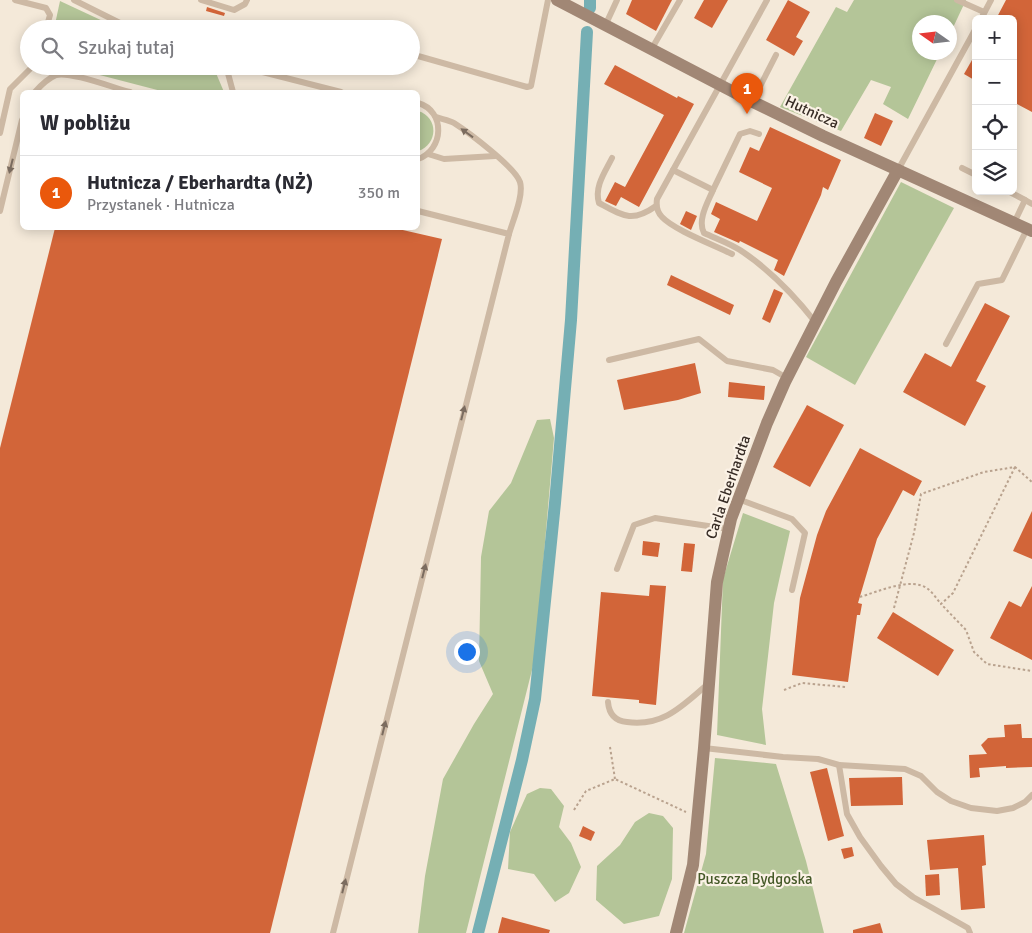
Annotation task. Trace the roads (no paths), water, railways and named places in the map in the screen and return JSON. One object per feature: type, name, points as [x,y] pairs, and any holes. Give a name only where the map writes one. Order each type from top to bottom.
[{"type":"street","name":"Hutnicza","points":[[557,0],[752,102],[1030,230]]},
{"type":"street","name":"Carla Eberhardta","points":[[676,933],[693,865],[717,582],[728,529],[767,422],[787,378],[898,170]]},
{"type":"lane","points":[[15,0],[46,8],[50,15],[49,20]]},
{"type":"lane","points":[[74,0],[114,20]]},
{"type":"lane","points":[[201,0],[234,10],[245,4],[247,0]]},
{"type":"lane","points":[[420,57],[527,87],[531,86],[548,0]]},
{"type":"lane","points":[[605,26],[617,0]]},
{"type":"lane","points":[[651,50],[680,0]]},
{"type":"lane","points":[[612,158],[598,187],[599,203],[624,215],[634,217],[641,216],[656,206],[673,170],[767,0]]},
{"type":"lane","points":[[957,0],[984,12]]},
{"type":"lane","points":[[983,15],[991,0]]},
{"type":"lane","points":[[898,170],[972,35]]},
{"type":"lane","points":[[752,102],[776,55]]},
{"type":"lane","points":[[0,132],[10,88],[24,75]]},
{"type":"lane","points":[[37,90],[46,80],[56,75]]},
{"type":"lane","points":[[72,75],[123,90]]},
{"type":"lane","points":[[228,75],[232,90]]},
{"type":"lane","points":[[275,75],[334,90]]},
{"type":"lane","points":[[420,104],[430,110],[436,118],[438,126],[435,146],[428,154],[420,158]]},
{"type":"lane","points":[[332,933],[508,234],[520,199],[520,182],[510,167],[452,122],[436,118]]},
{"type":"lane","points":[[0,211],[20,128]]},
{"type":"lane","points":[[759,134],[750,131],[740,134],[713,190],[701,221],[702,228],[704,233],[742,251],[776,279],[800,302],[816,322]]},
{"type":"lane","points":[[428,154],[444,159],[495,156]]},
{"type":"lane","points":[[962,168],[972,173]]},
{"type":"lane","points":[[673,170],[713,190]]},
{"type":"lane","points":[[1016,195],[1032,204]]},
{"type":"lane","points":[[1014,223],[1025,200]]},
{"type":"lane","points":[[656,206],[660,216],[670,224],[732,254]]},
{"type":"lane","points":[[420,212],[508,234]]},
{"type":"lane","points":[[946,344],[978,284],[1002,280],[1030,230]]},
{"type":"lane","points":[[609,360],[699,339],[726,361],[773,370],[787,378]]},
{"type":"lane","points":[[738,499],[792,519],[805,533],[792,590]]},
{"type":"lane","points":[[617,570],[634,525],[655,518],[728,529]]},
{"type":"lane","points":[[608,702],[609,711],[614,718],[622,722],[639,724],[652,722],[668,716],[710,682]]},
{"type":"lane","points":[[704,748],[818,759],[839,765],[906,769],[921,776],[937,792],[951,801],[971,808],[998,811],[1013,808],[1032,796]]},
{"type":"lane","points":[[839,765],[848,814],[860,837],[881,866],[896,884],[913,897],[968,928],[970,933]]},
{"type":"waterway","points":[[590,0],[590,8]]},
{"type":"waterway","points":[[478,933],[522,760],[535,699],[571,320],[587,32]]},
{"type":"place","name":"Hutnicza / Eberhardta (NŻ)","points":[[747,114]]},
{"type":"park label","name":"Puszcza Bydgoska","points":[[755,879]]}]
